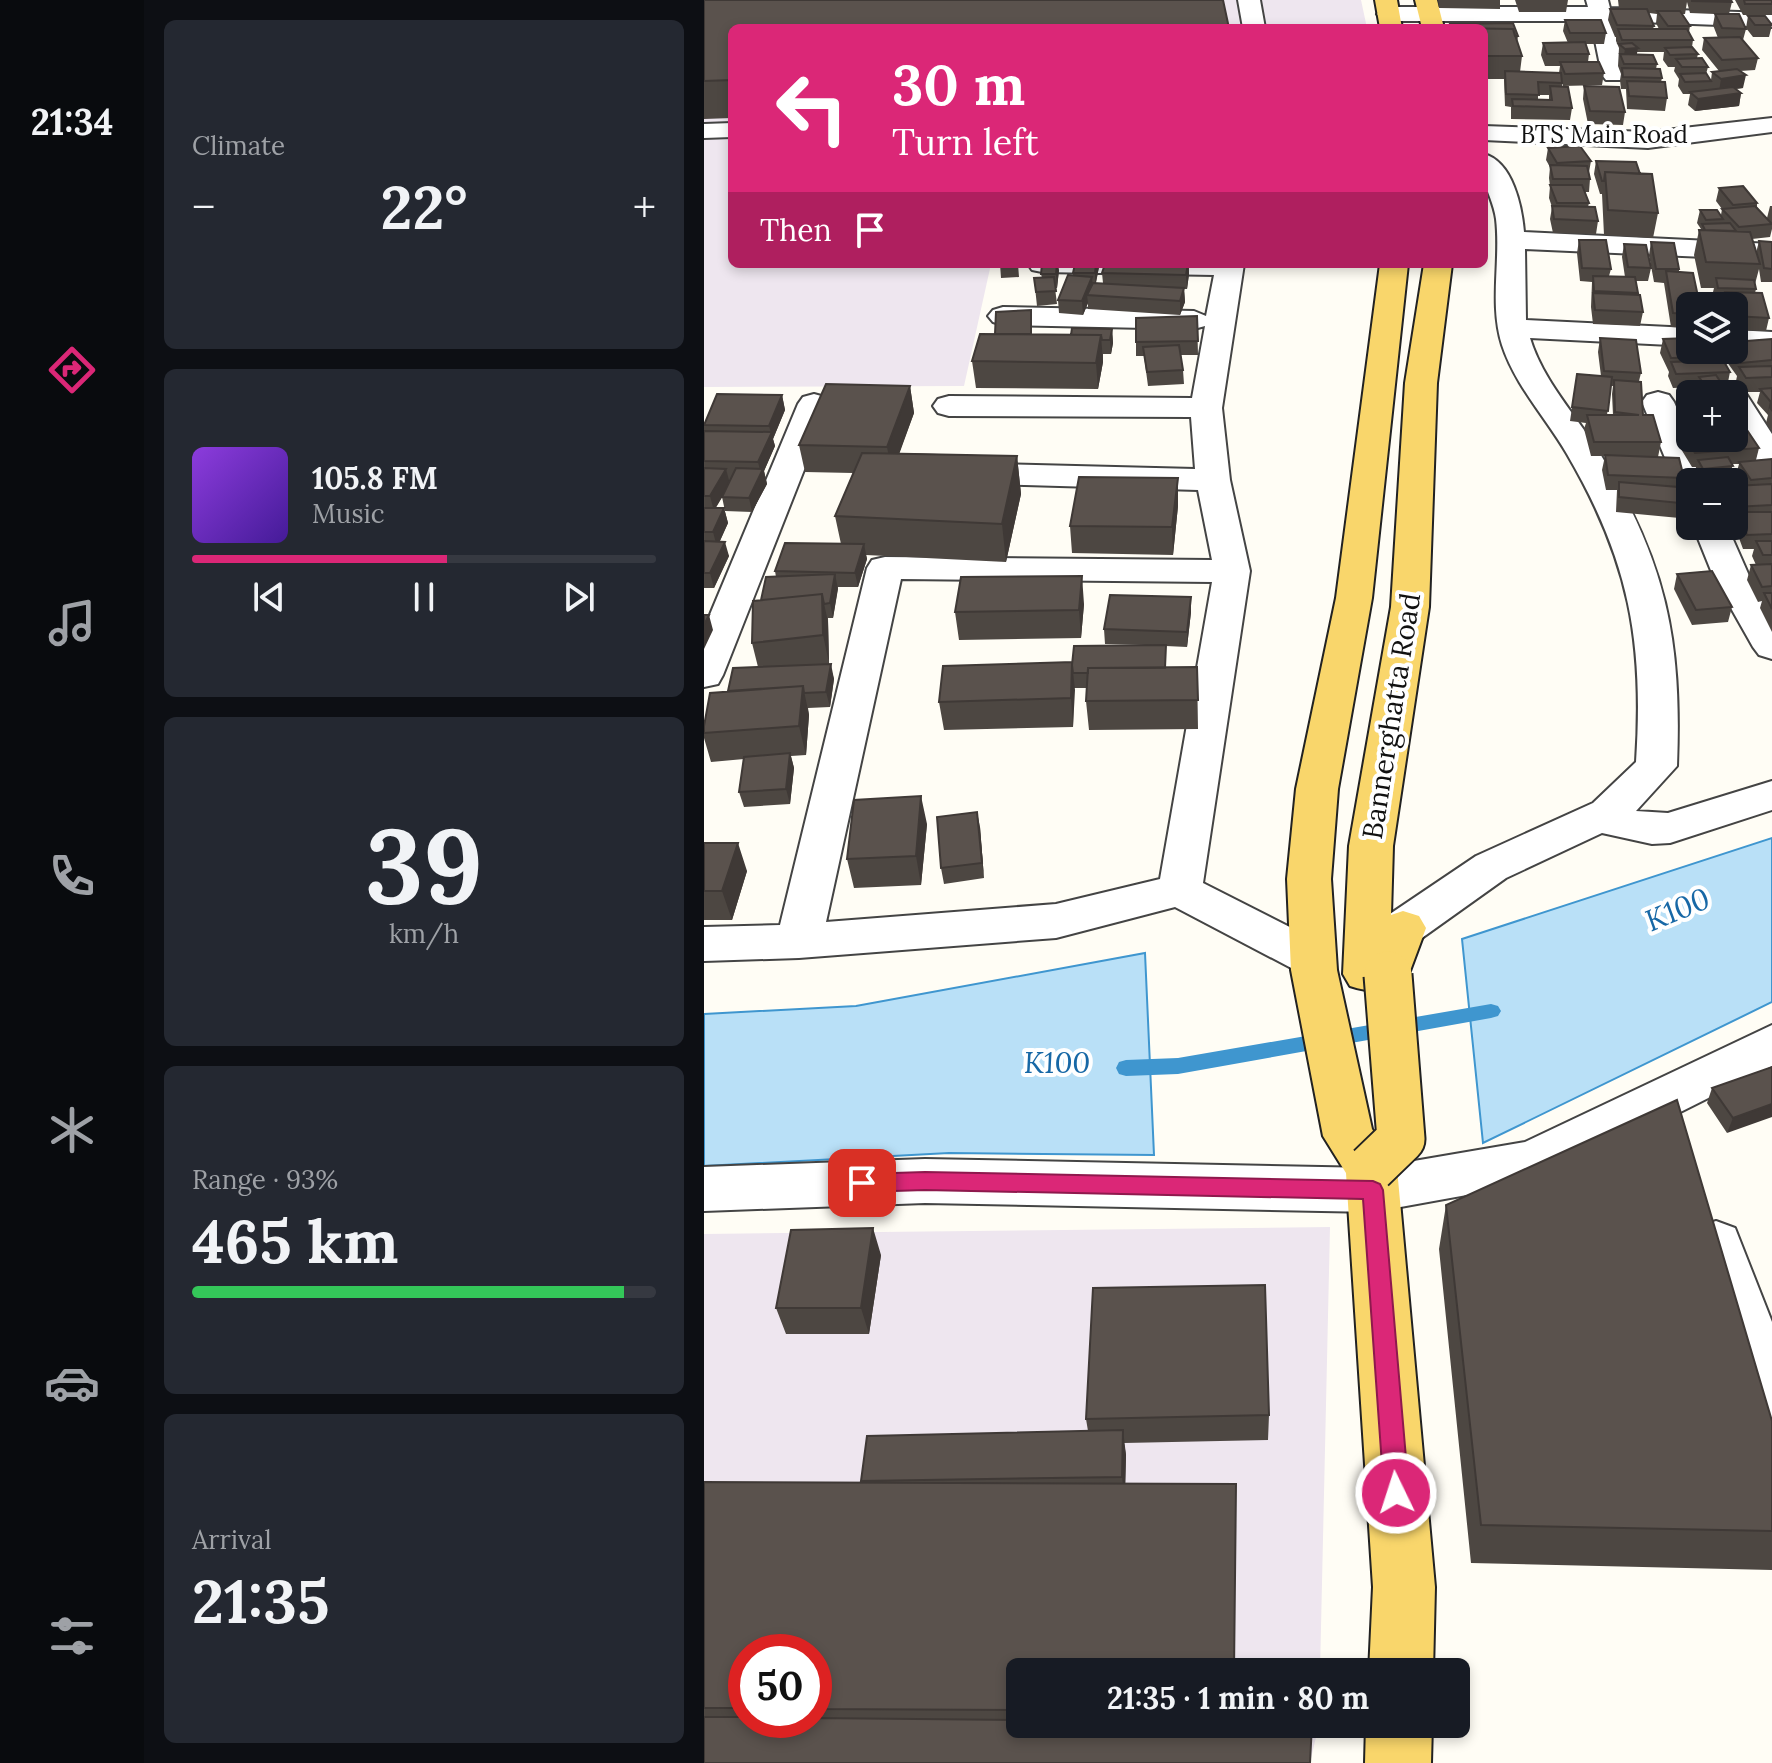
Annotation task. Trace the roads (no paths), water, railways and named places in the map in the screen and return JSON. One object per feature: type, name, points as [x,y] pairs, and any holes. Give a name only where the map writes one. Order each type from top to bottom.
[{"type":"main road","points":[[1394,268],[1354,598],[1317,789],[1309,879],[1313,964],[1348,1136],[1372,1179],[1404,1587],[1401,1658]]},
{"type":"main road","name":"Bannerghatta Road","points":[[1372,1179],[1401,1139],[1377,974],[1371,846],[1410,607],[1421,383],[1437,268]]},
{"type":"main road","name":"Bannerghatta Road","points":[[1377,974],[1403,928]]},
{"type":"main road","points":[[1398,1763],[1399,1738]]},
{"type":"street","points":[[1249,0],[1253,24]]},
{"type":"street","points":[[1599,7],[1614,75]]},
{"type":"street","points":[[1388,14],[1430,14],[1547,26],[1599,7],[1772,20]]},
{"type":"street","name":"BTS Main Road","points":[[1488,133],[1648,140],[1772,125]]},
{"type":"street","points":[[704,131],[728,130]]},
{"type":"street","points":[[1725,132],[1772,142]]},
{"type":"street","points":[[1403,928],[1491,867],[1608,813],[1656,766],[1660,710],[1651,613],[1625,535],[1577,442],[1523,363],[1513,328],[1511,211],[1494,171],[1488,166]]},
{"type":"street","points":[[1510,240],[1772,252]]},
{"type":"street","points":[[1180,890],[1232,571],[1213,480],[1206,408],[1230,268]]},
{"type":"street","points":[[1003,316],[1221,320]]},
{"type":"street","points":[[1513,328],[1676,336]]},
{"type":"street","points":[[1748,340],[1772,341]]},
{"type":"street","points":[[1658,402],[1686,468]]},
{"type":"street","points":[[704,675],[814,404]]},
{"type":"street","points":[[949,406],[1206,408]]},
{"type":"street","points":[[1748,422],[1772,461]]},
{"type":"street","points":[[945,473],[1213,480]]},
{"type":"street","points":[[1716,540],[1732,578],[1772,647]]},
{"type":"street","points":[[799,941],[885,568],[1232,571]]},
{"type":"street","points":[[1599,818],[1652,829],[1670,828],[1772,795]]},
{"type":"street","points":[[704,944],[799,941],[1056,921],[1180,890],[1313,964]]},
{"type":"street","points":[[704,1189],[925,1181],[1372,1179],[1533,1162],[1672,1122],[1772,1044]]},
{"type":"street","points":[[1701,1204],[1772,1398]]},
{"type":"water","name":"K100","points":[[1772,838],[1772,1002],[1483,1143],[1462,939]]},
{"type":"water","name":"K100","points":[[1145,953],[1154,1155],[949,1153],[704,1166],[704,1014],[856,1006]]},
{"type":"waterway","name":"K100","points":[[1126,1068],[1178,1066],[1491,1011]]}]
